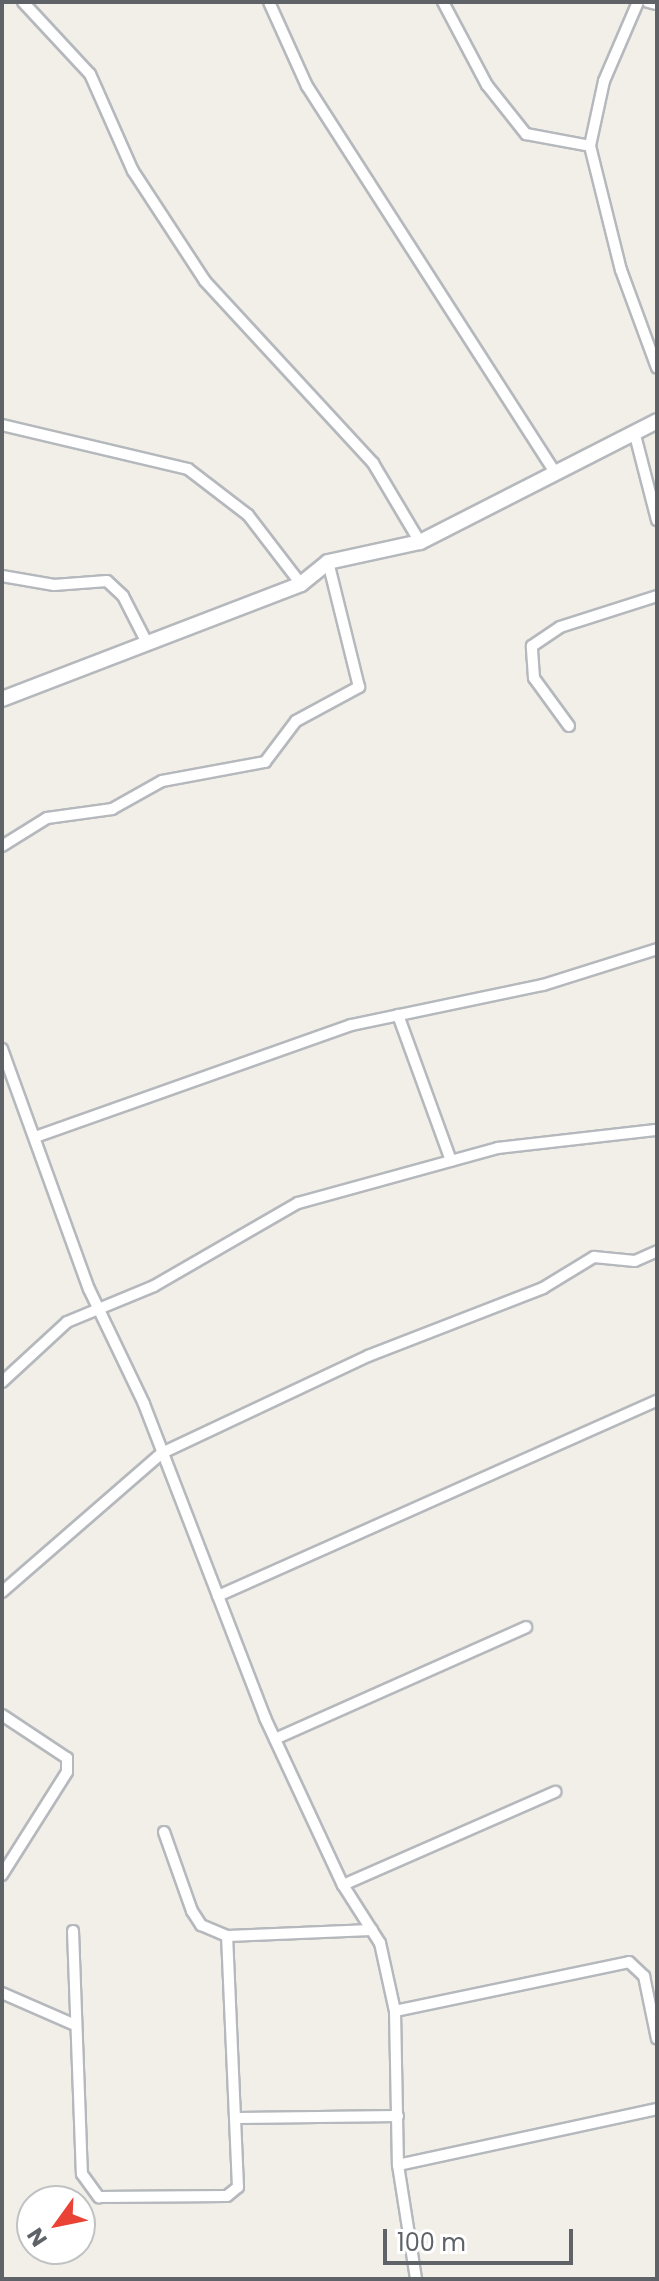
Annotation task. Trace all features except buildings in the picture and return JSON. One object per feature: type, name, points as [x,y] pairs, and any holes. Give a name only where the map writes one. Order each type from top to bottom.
[{"type":"street","points":[[23,2],[90,74],[133,171],[196,270],[373,463],[420,542]]},
{"type":"street","points":[[269,2],[307,86],[555,472]]},
{"type":"street","points":[[443,2],[487,85],[526,134],[590,146]]},
{"type":"street","points":[[638,2],[604,81],[590,146],[621,270],[657,368]]},
{"type":"street","points":[[648,2],[657,4]]},
{"type":"street","points":[[2,699],[146,641],[301,584],[328,562],[420,542],[555,472],[635,435],[657,421]]},
{"type":"street","points":[[2,425],[188,469],[248,515],[301,584]]},
{"type":"street","points":[[635,435],[657,520]]},
{"type":"street","points":[[2,846],[47,818],[112,809],[162,781],[265,762],[303,715],[359,687],[328,562]]},
{"type":"street","points":[[2,576],[54,585],[107,581],[123,596],[146,641]]},
{"type":"street","points":[[569,726],[534,678],[532,646],[560,627],[657,596]]},
{"type":"street","points":[[35,1137],[398,1015],[543,985],[657,949]]},
{"type":"street","points":[[398,1015],[451,1161]]},
{"type":"street","points":[[2,1049],[101,1306],[275,1739],[343,1885],[372,1930],[395,2011],[398,2165],[416,2279]]},
{"type":"street","points":[[2,1382],[67,1322],[154,1286],[298,1203],[531,1142],[657,1130]]},
{"type":"street","points":[[2,1592],[162,1453],[368,1356],[543,1288],[594,1257],[635,1261],[657,1251]]},
{"type":"street","points":[[218,1596],[657,1401]]},
{"type":"street","points":[[275,1739],[526,1627]]},
{"type":"street","points":[[2,1715],[67,1758],[67,1772],[2,1875]]},
{"type":"street","points":[[343,1885],[555,1792]]},
{"type":"street","points":[[164,1832],[192,1911],[201,1925],[227,1936],[372,1930]]},
{"type":"street","points":[[73,1931],[73,2024],[82,2174],[99,2197],[227,2196],[240,2173],[227,1936]]},
{"type":"street","points":[[395,2011],[629,1962],[644,1976],[657,2039]]},
{"type":"street","points":[[2,1993],[73,2024]]},
{"type":"street","points":[[398,2165],[657,2109]]},
{"type":"street","points":[[239,2118],[398,2116]]}]
